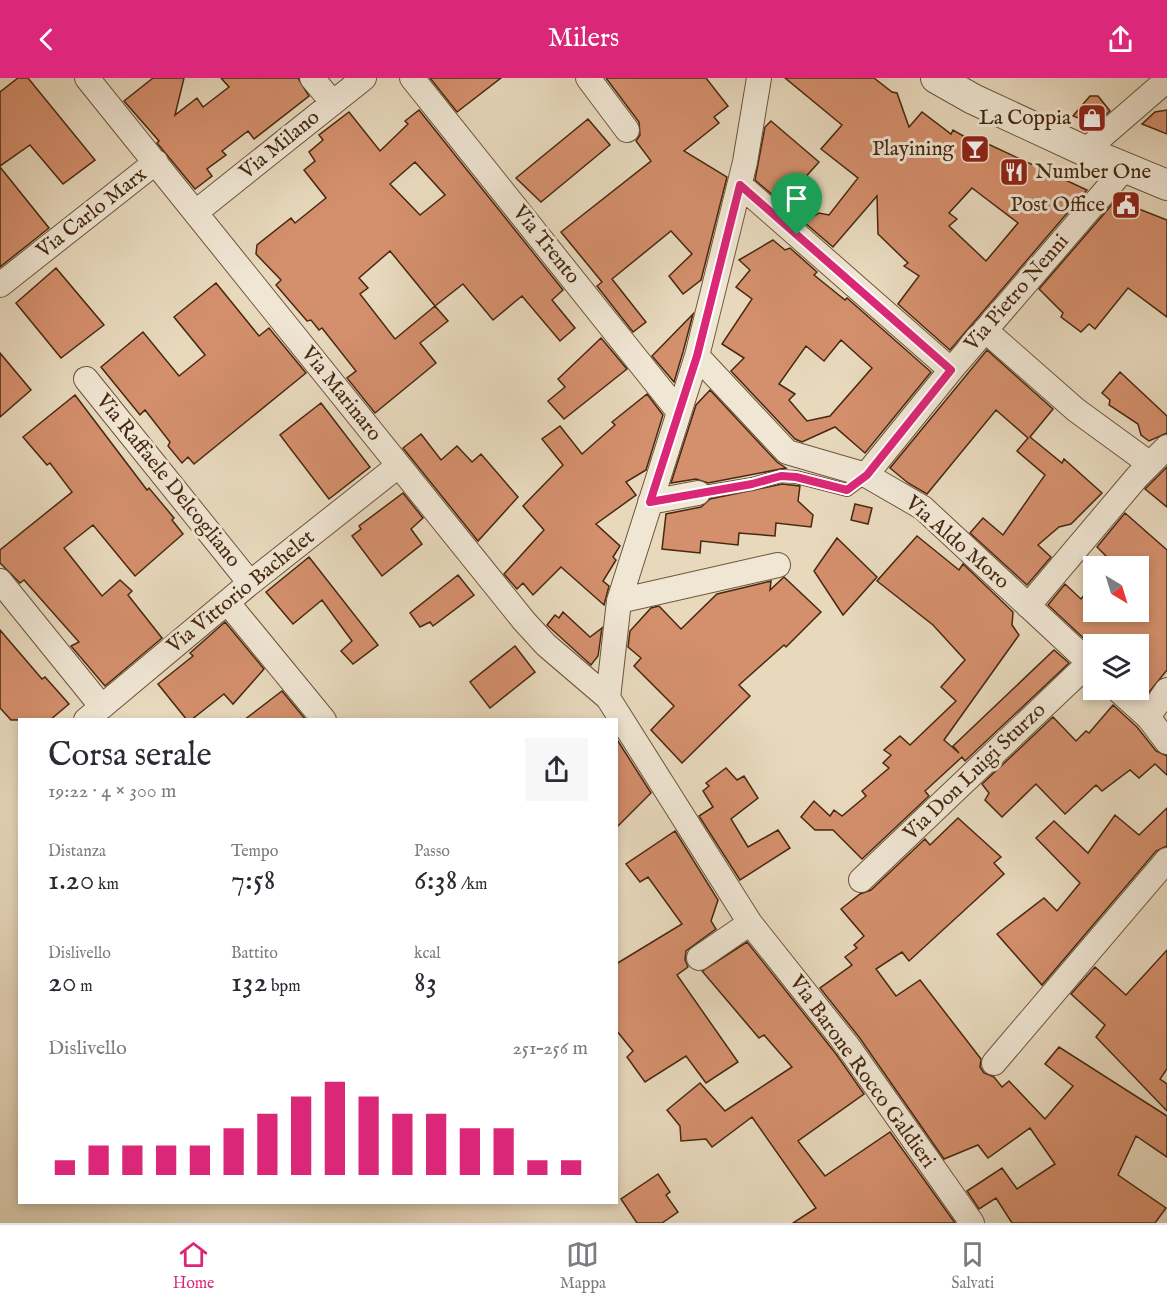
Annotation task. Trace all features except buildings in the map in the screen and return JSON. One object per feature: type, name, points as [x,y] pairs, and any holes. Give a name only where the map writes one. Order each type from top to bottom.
[{"type":"street","name":"Via Marinaro","points":[[87,78],[524,621],[546,645],[608,698]]},
{"type":"street","points":[[312,78],[333,103]]},
{"type":"street","name":"Via Milano","points":[[196,212],[364,78]]},
{"type":"street","name":"Via Trento","points":[[412,78],[680,412]]},
{"type":"street","points":[[588,78],[627,129]]},
{"type":"street","points":[[608,698],[619,601],[697,356],[740,185],[759,78]]},
{"type":"street","points":[[943,80],[1085,151],[1167,185]]},
{"type":"street","points":[[1085,151],[1167,80]]},
{"type":"street","name":"Via Carlo Marx","points":[[0,285],[156,162]]},
{"type":"street","name":"Via Pietro Nenni","points":[[867,475],[951,370],[1125,168]]},
{"type":"street","points":[[740,185],[951,370]]},
{"type":"street","points":[[986,330],[1076,410],[1159,456],[1028,606]]},
{"type":"street","name":"Via Aldo Moro","points":[[697,356],[787,452],[867,475],[923,508],[1083,658]]},
{"type":"street","name":"Via Raffaele Delcogliano","points":[[86,379],[250,583]]},
{"type":"street","name":"Via Vittorio Bachelet","points":[[94,713],[250,583],[398,466]]},
{"type":"street","points":[[650,502],[698,493]]},
{"type":"street","points":[[619,601],[778,565]]},
{"type":"street","points":[[0,580],[94,713]]},
{"type":"street","points":[[227,602],[322,718]]},
{"type":"street","name":"Via Don Luigi Sturzo","points":[[861,880],[1083,672]]},
{"type":"street","points":[[1148,717],[1167,690]]},
{"type":"street","name":"Via Barone Rocco Galdieri","points":[[608,698],[750,923],[848,1045],[972,1223]]},
{"type":"street","points":[[1129,700],[1148,717],[1167,742]]},
{"type":"street","points":[[994,1063],[1167,860]]},
{"type":"street","points":[[699,958],[750,923]]},
{"type":"lane","points":[[698,493],[752,484],[781,476],[796,477],[847,490],[867,475]]},
{"type":"place","name":"La Coppia","points":[[1092,118]]},
{"type":"place","name":"Playining","points":[[975,149]]},
{"type":"place","name":"Number One","points":[[1014,172]]},
{"type":"place","name":"Post Office","points":[[1126,205]]},
{"type":"route","points":[[740,185],[797,235],[951,370],[867,475],[847,490],[796,477],[781,476],[752,484],[650,502],[697,356],[740,185]]}]
